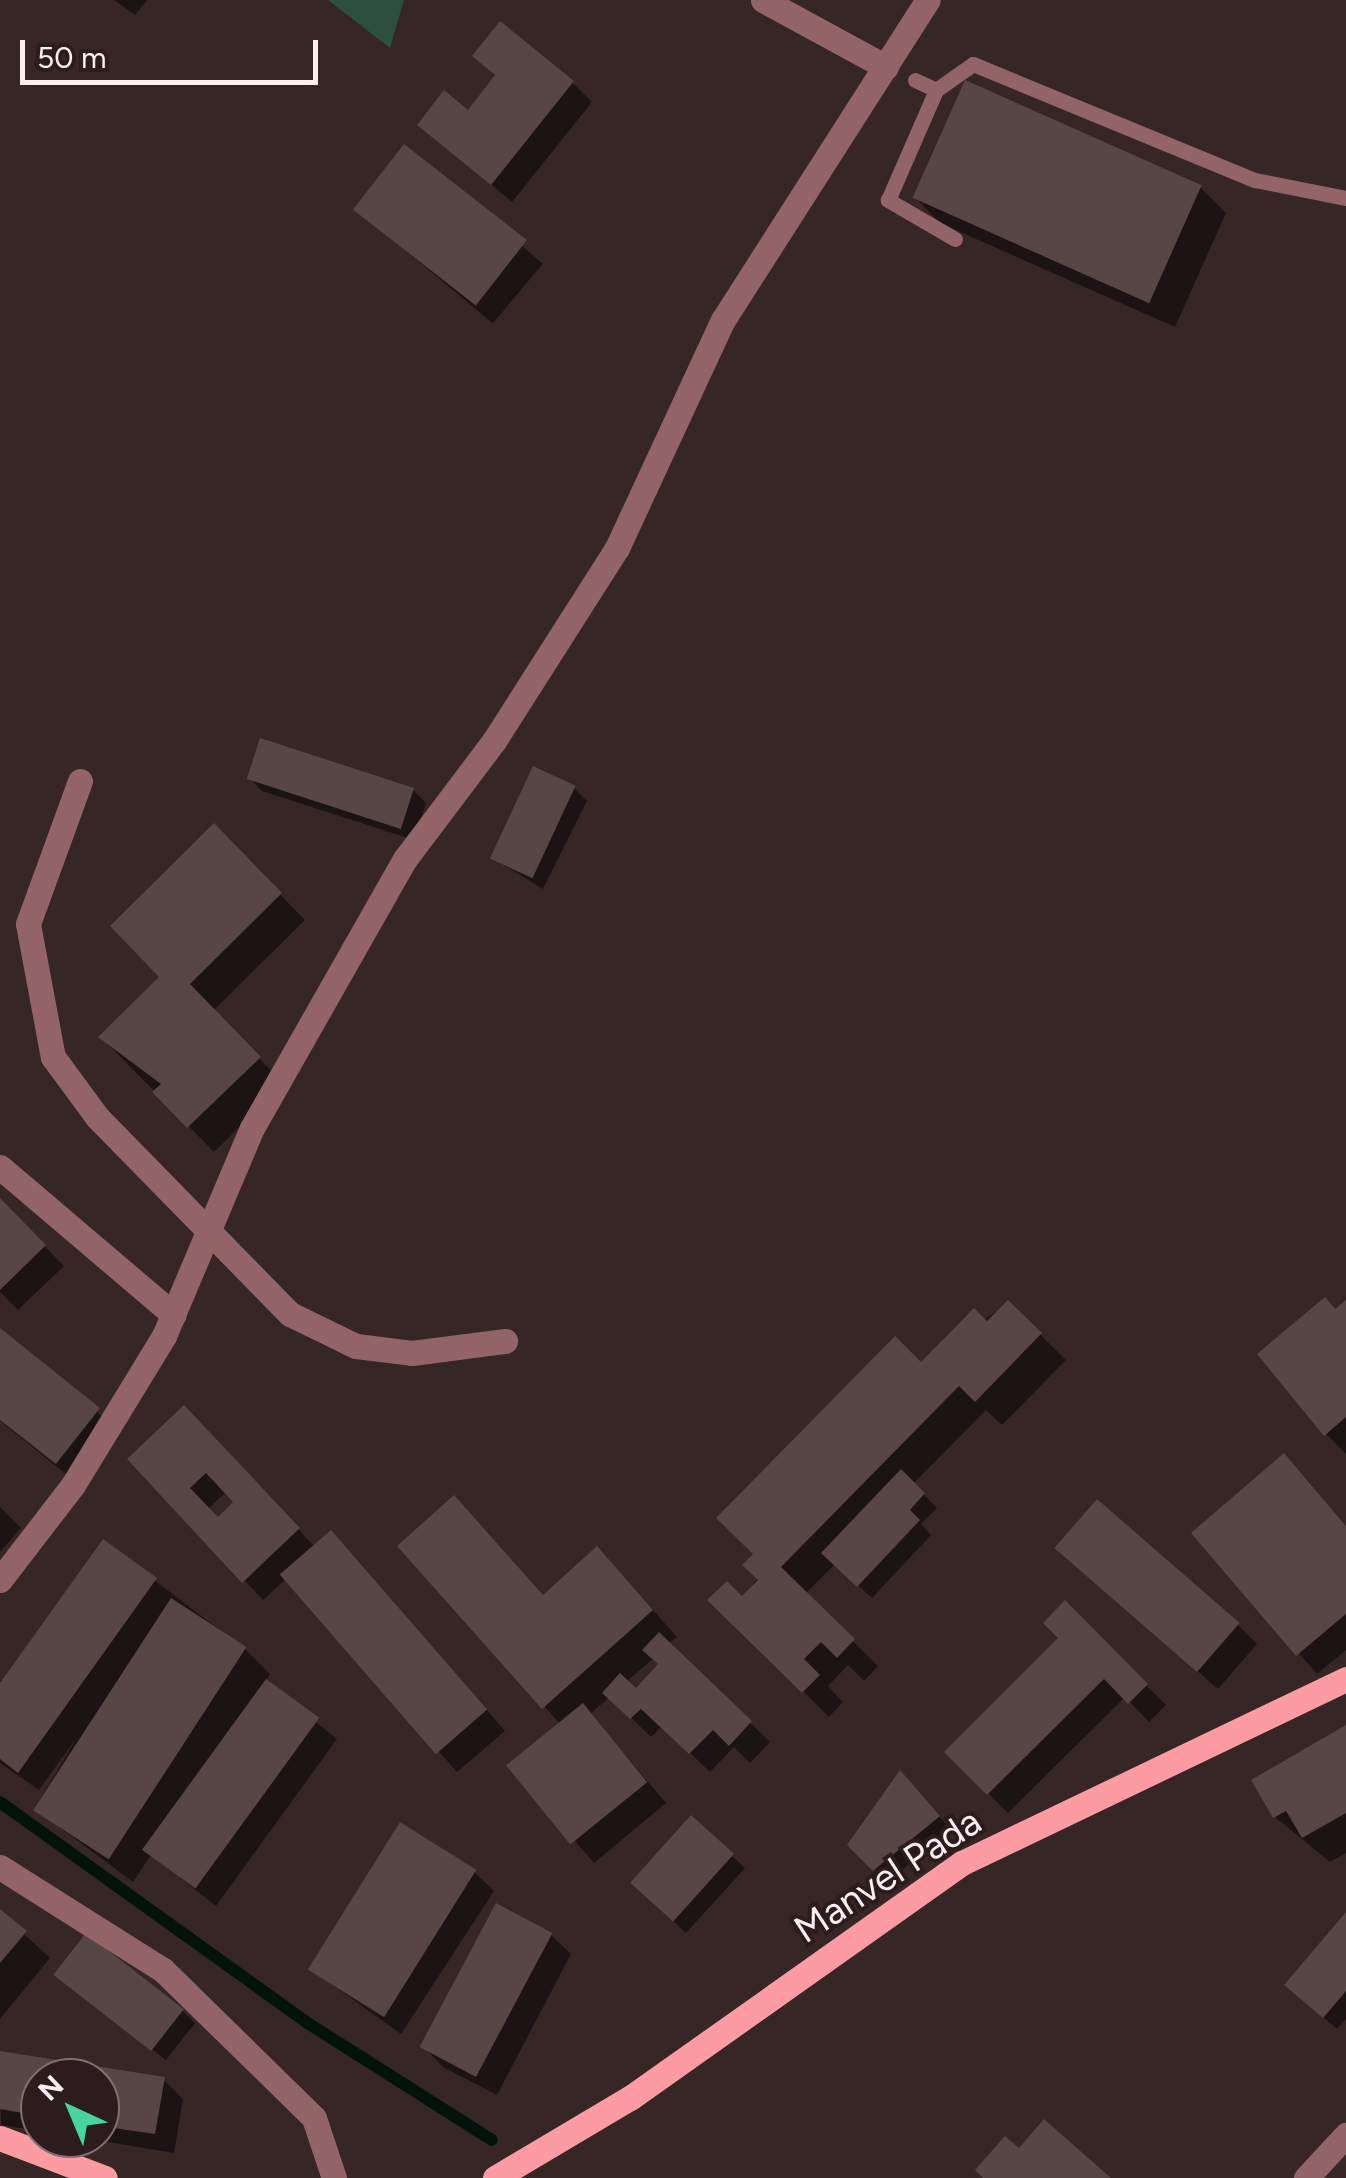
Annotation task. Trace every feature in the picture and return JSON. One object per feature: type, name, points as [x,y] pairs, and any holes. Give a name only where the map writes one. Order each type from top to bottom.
[{"type":"main road","name":"Manvel Pada","points":[[496,2178],[630,2098],[962,1864],[1346,1679]]},
{"type":"main road","points":[[0,2138],[105,2178]]},
{"type":"street","points":[[762,0],[886,66]]},
{"type":"street","points":[[0,1580],[72,1485],[174,1315],[252,1128],[404,859],[494,741],[530,675],[617,548],[723,320],[928,0]]},
{"type":"street","points":[[80,781],[28,924],[53,1057],[210,1235],[290,1314],[356,1346],[412,1352],[506,1341]]},
{"type":"street","points":[[0,1167],[174,1315]]},
{"type":"street","points":[[0,1867],[163,1970],[314,2118],[334,2178]]},
{"type":"street","points":[[1306,2178],[1346,2135]]},
{"type":"lane","points":[[955,238],[888,200],[936,90],[958,67],[1004,71],[1264,182],[1346,198]]},
{"type":"lane","points":[[915,80],[936,90]]},
{"type":"green space","points":[[328,0],[404,0],[390,48]]},
{"type":"building","points":[[500,21],[574,81],[491,185],[417,125],[444,90],[468,110],[495,75],[472,56]]},
{"type":"building","points":[[965,80],[1202,185],[1149,303],[913,198]]},
{"type":"building","points":[[404,144],[527,240],[476,305],[353,209]]},
{"type":"building","points":[[260,738],[414,788],[401,829],[247,779]]},
{"type":"building","points":[[533,766],[576,786],[532,878],[490,858]]},
{"type":"building","points":[[214,823],[282,893],[190,984],[261,1057],[187,1128],[152,1092],[161,1084],[98,1037],[159,977],[110,926]]},
{"type":"building","points":[[0,1198],[46,1245],[0,1290]]},
{"type":"building","points":[[1325,1297],[1335,1309],[1346,1300],[1346,1417],[1324,1436],[1257,1354]]},
{"type":"building","points":[[1008,1300],[1042,1333],[975,1402],[959,1386],[781,1567],[855,1639],[837,1658],[821,1642],[804,1659],[820,1675],[802,1693],[707,1600],[727,1581],[742,1596],[758,1580],[742,1565],[753,1554],[716,1518],[895,1336],[921,1362],[974,1308],[987,1321]]},
{"type":"building","points":[[0,1328],[100,1408],[56,1464],[0,1420]]},
{"type":"building","points":[[184,1405],[300,1528],[242,1583],[127,1459]],"holes":[[[206,1473],[233,1502],[218,1517],[190,1488]]]},
{"type":"building","points":[[1284,1453],[1346,1526],[1346,1614],[1296,1656],[1191,1533]]},
{"type":"building","points":[[901,1469],[925,1493],[910,1510],[920,1520],[857,1587],[821,1553]]},
{"type":"building","points":[[454,1495],[543,1595],[597,1546],[653,1610],[542,1709],[397,1546]]},
{"type":"building","points":[[1097,1499],[1240,1623],[1197,1672],[1054,1548]]},
{"type":"building","points":[[331,1530],[487,1710],[436,1754],[280,1575]]},
{"type":"building","points":[[103,1539],[157,1578],[18,1773],[0,1759],[0,1683]]},
{"type":"building","points":[[171,1598],[246,1647],[109,1859],[33,1810]]},
{"type":"building","points":[[1065,1600],[1148,1684],[1128,1704],[1104,1679],[987,1795],[944,1752],[1058,1638],[1043,1623]]},
{"type":"building","points":[[659,1632],[752,1721],[729,1746],[713,1730],[689,1754],[641,1709],[630,1719],[602,1693],[620,1673],[636,1688],[658,1664],[642,1650]]},
{"type":"building","points":[[266,1679],[319,1718],[195,1888],[142,1850]]},
{"type":"building","points":[[583,1703],[647,1782],[570,1845],[506,1765]]},
{"type":"building","points":[[1346,1725],[1346,1813],[1302,1838],[1286,1811],[1273,1818],[1251,1780]]},
{"type":"building","points":[[900,1770],[940,1816],[873,1871],[847,1845]]},
{"type":"building","points":[[691,1815],[734,1854],[673,1921],[630,1883]]},
{"type":"building","points":[[400,1822],[476,1870],[384,2017],[308,1970]]},
{"type":"building","points":[[496,1903],[553,1933],[476,2077],[419,2047]]},
{"type":"building","points":[[0,1909],[27,1931],[0,1963]]},
{"type":"building","points":[[1346,1912],[1346,1991],[1323,2018],[1284,1985]]},
{"type":"building","points":[[86,1933],[184,2009],[151,2051],[53,1975]]},
{"type":"building","points":[[0,2051],[44,2058],[20,2058],[20,2112],[0,2109]]},
{"type":"building","points":[[120,2070],[165,2077],[155,2134],[120,2129]]},
{"type":"building","points":[[1044,2119],[1111,2178],[983,2178],[975,2170],[1005,2136],[1019,2148]]},
{"type":"waterway","points":[[0,1802],[306,2022],[492,2140]]}]
